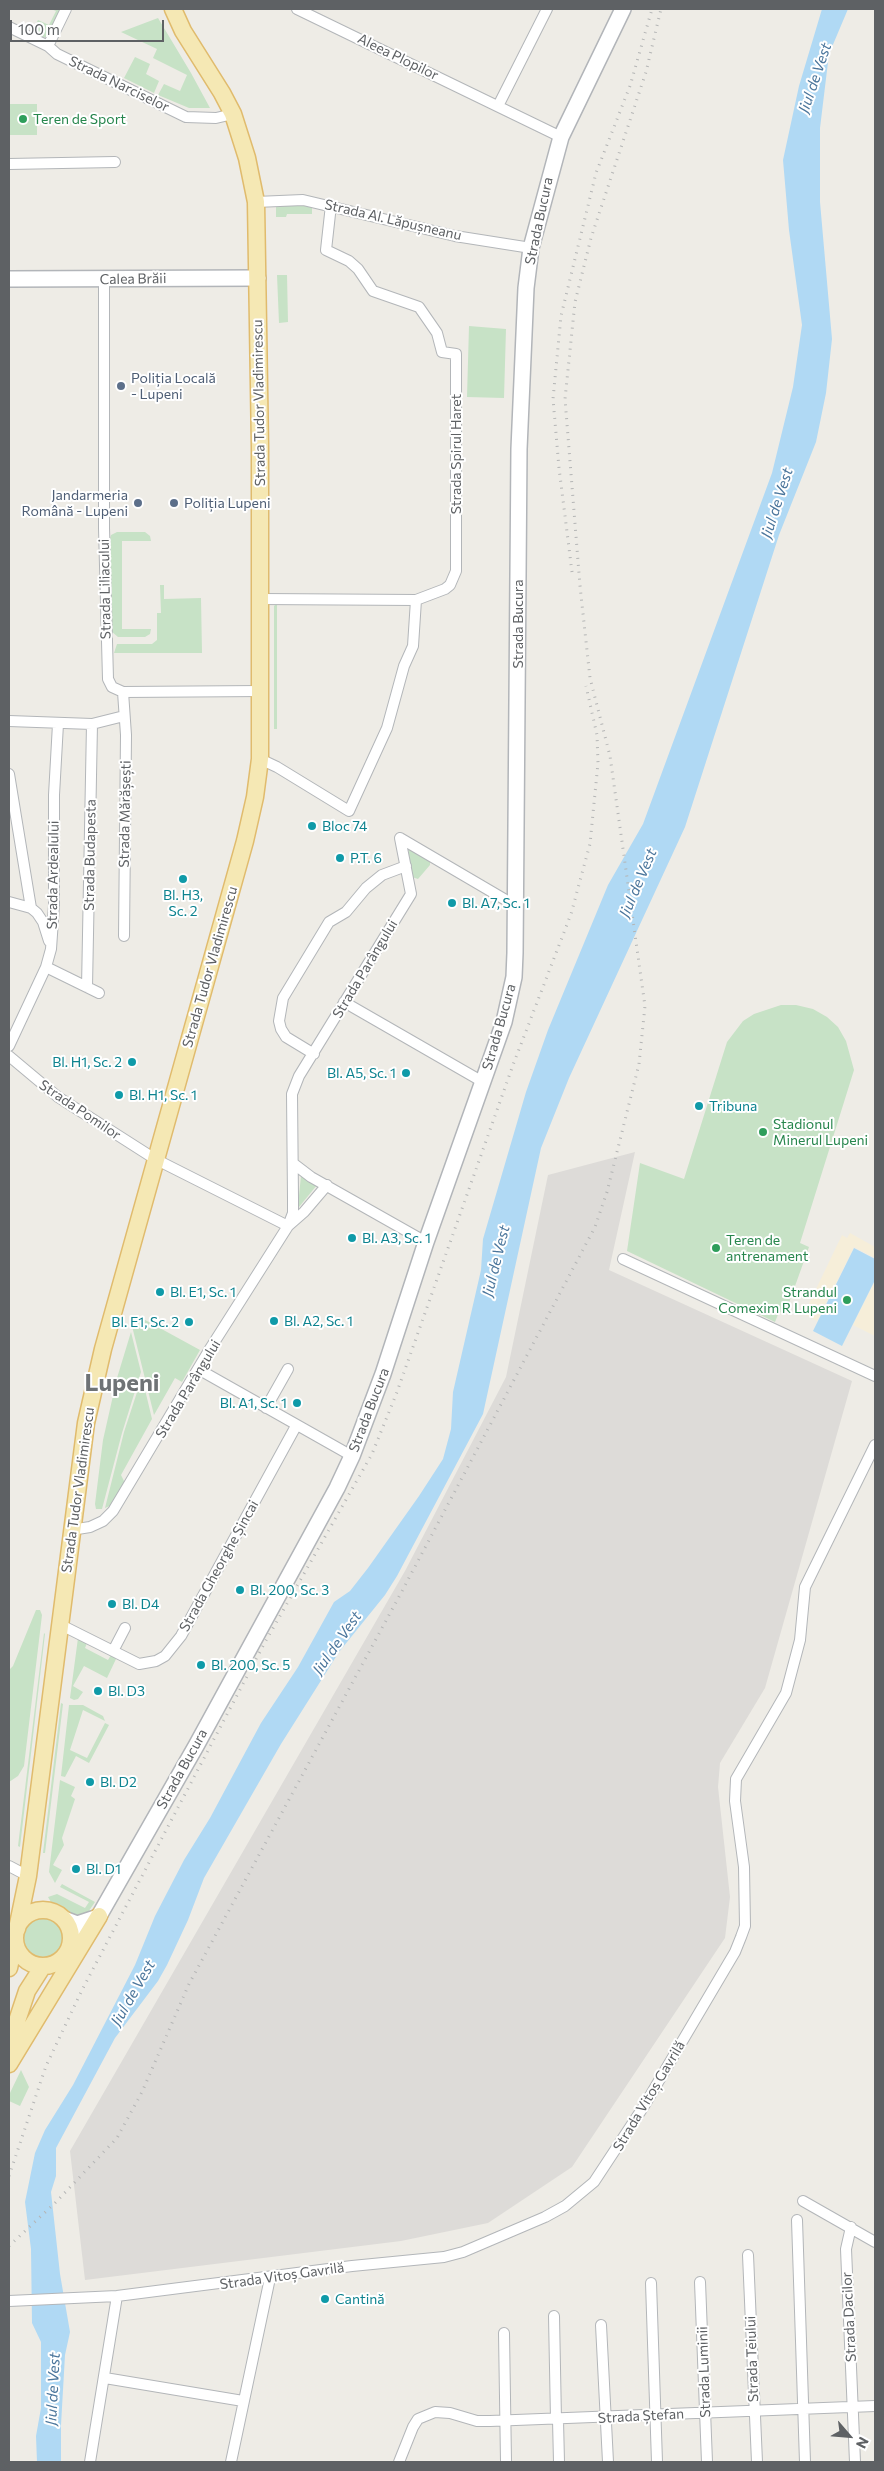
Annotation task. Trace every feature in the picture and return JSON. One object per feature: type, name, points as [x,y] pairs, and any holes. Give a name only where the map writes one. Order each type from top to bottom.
[{"type":"main road","name":"Strada Tudor Vladimirescu","points":[[9,1968],[28,1876],[86,1423],[155,1159],[245,841],[255,797],[260,759],[262,691],[256,202],[247,158],[233,114],[183,31],[173,9]]},
{"type":"main road","name":"Strada Bucura","points":[[70,1946],[99,1916],[196,1746],[337,1488],[352,1456],[383,1374],[426,1242],[496,1046],[511,994],[515,953],[516,906],[519,449],[526,288],[531,248],[561,137],[623,9]]},
{"type":"main road","name":"Calea Brăii","points":[[9,279],[258,278]]},
{"type":"main road","points":[[28,1876],[33,1890],[47,1910],[77,1924],[99,1916]]},
{"type":"main road","points":[[47,1910],[29,1914],[16,1933],[16,1946],[26,1961],[43,1966],[60,1961],[70,1946],[71,1937],[64,1919]]},
{"type":"main road","points":[[9,2064],[99,1916]]},
{"type":"main road","points":[[9,2044],[27,1991],[43,1966]]},
{"type":"street","points":[[48,46],[66,9]]},
{"type":"street","name":"Aleea Plopilor","points":[[297,9],[561,137]]},
{"type":"street","points":[[498,106],[547,9]]},
{"type":"street","name":"Strada Narciselor","points":[[9,27],[48,46],[62,56],[186,117],[216,118],[233,114]]},
{"type":"street","points":[[9,164],[115,162]]},
{"type":"street","name":"Strada Al. Lăpușneanu","points":[[256,202],[303,200],[332,205],[455,236],[531,248]]},
{"type":"street","name":"Strada Spirul Haret","points":[[261,599],[416,600],[437,594],[445,589],[450,585],[456,571],[456,354],[442,352],[437,333],[419,307],[373,292],[358,269],[349,261],[326,250],[332,205]]},
{"type":"street","name":"Strada Liliacului","points":[[104,280],[107,672],[110,684],[120,691]]},
{"type":"street","points":[[260,759],[277,767],[349,811],[387,728],[404,666],[413,646],[416,600]]},
{"type":"street","points":[[120,691],[262,691]]},
{"type":"street","name":"Strada Mărășești","points":[[120,691],[126,734],[124,936]]},
{"type":"street","points":[[9,721],[92,724],[124,716]]},
{"type":"street","name":"Strada Ardealului","points":[[9,1046],[46,967],[51,949],[54,905],[54,795],[58,724]]},
{"type":"street","name":"Strada Budapesta","points":[[87,987],[92,724]]},
{"type":"street","points":[[9,774],[31,908]]},
{"type":"street","name":"Strada Parângului","points":[[71,1530],[90,1527],[103,1522],[113,1511],[198,1369],[288,1226],[292,1213],[294,1164],[292,1094],[297,1080],[410,894],[400,838],[516,906]]},
{"type":"street","points":[[314,1054],[286,1036],[281,1029],[279,1021],[282,998],[329,922],[346,912],[366,888],[382,875],[406,866]]},
{"type":"street","points":[[9,902],[31,908],[44,922],[51,949]]},
{"type":"street","points":[[46,967],[99,993]]},
{"type":"street","points":[[344,1002],[483,1082]]},
{"type":"street","name":"Strada Pomilor","points":[[9,1056],[58,1097],[155,1159]]},
{"type":"street","points":[[155,1159],[288,1226]]},
{"type":"street","points":[[294,1164],[326,1185],[426,1242]]},
{"type":"street","name":"Strada Parângului","points":[[288,1226],[304,1212],[326,1185]]},
{"type":"street","points":[[623,1259],[875,1376]]},
{"type":"street","points":[[198,1369],[352,1456]]},
{"type":"street","points":[[266,1408],[288,1369]]},
{"type":"street","name":"Strada Gheorghe Șincai","points":[[59,1624],[133,1662],[144,1664],[165,1656],[174,1647],[296,1426]]},
{"type":"street","name":"Strada Vitoș Gavrilă","points":[[9,2301],[117,2296],[270,2278],[352,2266],[444,2257],[463,2252],[525,2226],[565,2206],[585,2192],[603,2172],[698,2017],[741,1937],[745,1926],[744,1867],[735,1802],[736,1779],[790,1683],[800,1640],[805,1587],[875,1445]]},
{"type":"street","points":[[113,1652],[125,1628]]},
{"type":"street","points":[[9,1866],[28,1876]]},
{"type":"street","points":[[803,2201],[875,2242]]},
{"type":"street","points":[[797,2220],[805,2462]]},
{"type":"street","name":"Strada Dacilor","points":[[850,2227],[846,2249],[855,2462]]},
{"type":"street","name":"Strada Teiului","points":[[748,2255],[757,2462]]},
{"type":"street","points":[[231,2462],[270,2278]]},
{"type":"street","name":"Strada Luminii","points":[[700,2282],[707,2462]]},
{"type":"street","points":[[651,2283],[657,2462]]},
{"type":"street","points":[[90,2462],[117,2296]]},
{"type":"street","points":[[554,2316],[559,2462]]},
{"type":"street","points":[[601,2325],[608,2462]]},
{"type":"street","points":[[504,2333],[506,2462]]},
{"type":"street","points":[[104,2378],[244,2400]]},
{"type":"street","name":"Strada Ștefan","points":[[400,2462],[413,2426],[418,2420],[435,2412],[450,2413],[477,2420],[506,2421],[875,2406]]},
{"type":"shaded area","points":[[635,1152],[609,1270],[852,1381],[765,1688],[720,1763],[718,1787],[730,1897],[725,1938],[572,2167],[488,2223],[401,2241],[85,2280],[70,2151],[405,1571],[506,1377],[548,1175]]},
{"type":"green space","points":[[51,9],[61,9],[47,37],[42,38],[31,33],[38,20],[49,25],[56,11]]},
{"type":"green space","points":[[158,18],[210,108],[189,108],[158,95],[164,84],[180,91],[187,75],[153,58],[157,49],[121,32]]},
{"type":"green space","points":[[135,57],[150,64],[146,74],[159,81],[154,93],[124,78]]},
{"type":"green space","name":"Teren de Sport","points":[[9,104],[37,104],[37,135],[9,135]]},
{"type":"green space","points":[[287,204],[312,207],[312,214],[287,214],[286,217],[276,217],[276,207]]},
{"type":"green space","points":[[277,275],[287,275],[288,322],[279,323]]},
{"type":"green space","points":[[469,326],[506,329],[504,398],[467,397]]},
{"type":"green space","points":[[117,532],[145,532],[150,536],[151,541],[122,541],[122,629],[151,629],[150,634],[145,637],[118,637],[111,631],[110,539],[111,535]]},
{"type":"green space","points":[[160,585],[164,585],[164,599],[201,598],[202,653],[114,653],[117,644],[152,644],[157,640],[157,613],[161,613]]},
{"type":"green space","points":[[276,604],[277,729],[274,729],[274,606]]},
{"type":"green space","points":[[408,847],[430,860],[430,865],[418,879],[412,877]]},
{"type":"green space","points":[[781,1005],[796,1005],[813,1009],[827,1017],[838,1027],[846,1041],[854,1070],[800,1243],[809,1247],[785,1314],[779,1312],[775,1322],[627,1251],[640,1163],[684,1179],[727,1042],[743,1021],[754,1014]]},
{"type":"green space","points":[[301,1176],[317,1185],[299,1207],[298,1205]]},
{"type":"green space","points":[[136,1315],[200,1350],[182,1382],[175,1378],[154,1415],[132,1326]]},
{"type":"green space","points":[[131,1332],[141,1372],[122,1433],[102,1509],[96,1509],[103,1440],[117,1378]]},
{"type":"green space","points":[[142,1377],[152,1419],[121,1475],[125,1483],[112,1505],[105,1508],[124,1432]]},
{"type":"green space","points":[[36,1610],[40,1610],[42,1615],[24,1766],[18,1776],[9,1782],[9,1670],[13,1666]]},
{"type":"green space","points":[[45,1634],[20,1847],[18,1846]]},
{"type":"green space","points":[[78,1638],[87,1643],[85,1648],[108,1660],[111,1655],[116,1659],[107,1678],[84,1666],[73,1686],[83,1692],[78,1699],[74,1700],[70,1698]]},
{"type":"green space","points":[[61,1703],[63,1704],[45,1853],[43,1853]]},
{"type":"green space","points":[[69,1705],[83,1705],[103,1716],[105,1721],[83,1710],[70,1750],[87,1758],[105,1723],[109,1725],[89,1763],[76,1756],[65,1777],[61,1776]]},
{"type":"green space","points":[[60,1780],[75,1787],[71,1796],[75,1799],[62,1838],[64,1845],[53,1865],[62,1870],[55,1883],[49,1872]]},
{"type":"green space","points":[[62,1884],[95,1902],[84,1918],[64,1914],[52,1904],[48,1897],[57,1894],[85,1908],[89,1902],[60,1887]]},
{"type":"green space","points":[[43,1915],[52,1917],[60,1922],[65,1930],[67,1939],[65,1948],[60,1956],[52,1961],[43,1963],[34,1961],[26,1956],[21,1948],[19,1939],[21,1930],[26,1922],[34,1917]]},
{"type":"green space","points":[[21,2070],[29,2087],[20,2106],[9,2101],[9,2095]]},
{"type":"sand","points":[[850,1233],[875,1247],[875,1258],[854,1247],[817,1321],[804,1314],[842,1235],[847,1238]]},
{"type":"sand","points":[[875,1281],[875,1336],[853,1325]]},
{"type":"water","name":"Jiul de Vest","points":[[822,9],[848,9],[829,54],[820,128],[820,202],[832,339],[826,393],[816,442],[779,535],[685,827],[569,1078],[541,1148],[483,1414],[397,1576],[385,1595],[339,1652],[281,1744],[204,1878],[188,1920],[167,1965],[158,1981],[115,2038],[56,2148],[56,2176],[51,2192],[60,2274],[70,2332],[65,2355],[61,2462],[37,2462],[36,2436],[41,2408],[41,2342],[32,2323],[31,2249],[25,2202],[35,2153],[45,2130],[73,2085],[135,1965],[155,1916],[184,1860],[210,1818],[261,1723],[298,1667],[334,1602],[350,1591],[368,1568],[443,1459],[451,1429],[453,1392],[481,1270],[483,1239],[526,1092],[548,1030],[608,885],[643,824],[772,473],[793,387],[802,325],[789,230],[783,160],[799,86]]},
{"type":"water","name":"Strandul Comexim R Lupeni","points":[[854,1248],[875,1259],[875,1280],[842,1346],[813,1331]]},
{"type":"railway","points":[[572,572],[559,468],[553,399],[561,316],[596,173],[630,86],[652,9]]},
{"type":"railway","points":[[9,2246],[55,2203],[117,2138],[142,2092],[189,1984],[401,1593],[595,1227],[607,1192],[639,1064],[645,1006],[610,756],[590,678],[580,586],[565,399],[575,302],[591,238],[646,72],[661,9]]},
{"type":"railway","points":[[9,2176],[46,2066],[82,1990],[264,1644],[372,1454],[397,1392],[513,1065],[571,914],[590,844],[598,763],[597,735],[586,686]]},
{"type":"place","name":"Teren de Sport","points":[[23,119]]},
{"type":"place","name":"Poliția Locală - Lupeni","points":[[121,386]]},
{"type":"place","name":"Jandarmeria Română - Lupeni","points":[[138,503]]},
{"type":"place","name":"Poliția Lupeni","points":[[174,503]]},
{"type":"place","name":"Bloc 74","points":[[312,826]]},
{"type":"place","name":"P.T. 6","points":[[340,858]]},
{"type":"place","name":"Bl. H3, Sc. 2","points":[[183,879]]},
{"type":"place","name":"Bl. A7, Sc. 1","points":[[452,903]]},
{"type":"place","name":"Bl. H1, Sc. 2","points":[[132,1062]]},
{"type":"place","name":"Bl. A5, Sc. 1","points":[[406,1073]]},
{"type":"place","name":"Bl. H1, Sc. 1","points":[[119,1095]]},
{"type":"place","name":"Tribuna","points":[[699,1106]]},
{"type":"place","name":"Stadionul Minerul Lupeni","points":[[763,1132]]},
{"type":"place","name":"Bl. A3, Sc. 1","points":[[352,1238]]},
{"type":"place","name":"Teren de antrenament","points":[[716,1248]]},
{"type":"place","name":"Bl. E1, Sc. 1","points":[[160,1292]]},
{"type":"place","name":"Strandul Comexim R Lupeni","points":[[847,1300]]},
{"type":"place","name":"Bl. A2, Sc. 1","points":[[274,1321]]},
{"type":"place","name":"Bl. E1, Sc. 2","points":[[189,1322]]},
{"type":"place","name":"Bl. A1, Sc. 1","points":[[297,1403]]},
{"type":"place","name":"Bl. 200, Sc. 3","points":[[240,1590]]},
{"type":"place","name":"Bl. D4","points":[[112,1604]]},
{"type":"place","name":"Bl. 200, Sc. 5","points":[[201,1665]]},
{"type":"place","name":"Bl. D3","points":[[98,1691]]},
{"type":"place","name":"Bl. D2","points":[[90,1782]]},
{"type":"place","name":"Bl. D1","points":[[76,1869]]},
{"type":"place","name":"Cantină","points":[[325,2299]]},
{"type":"district","name":"Lupeni","points":[[122,1383]]}]
